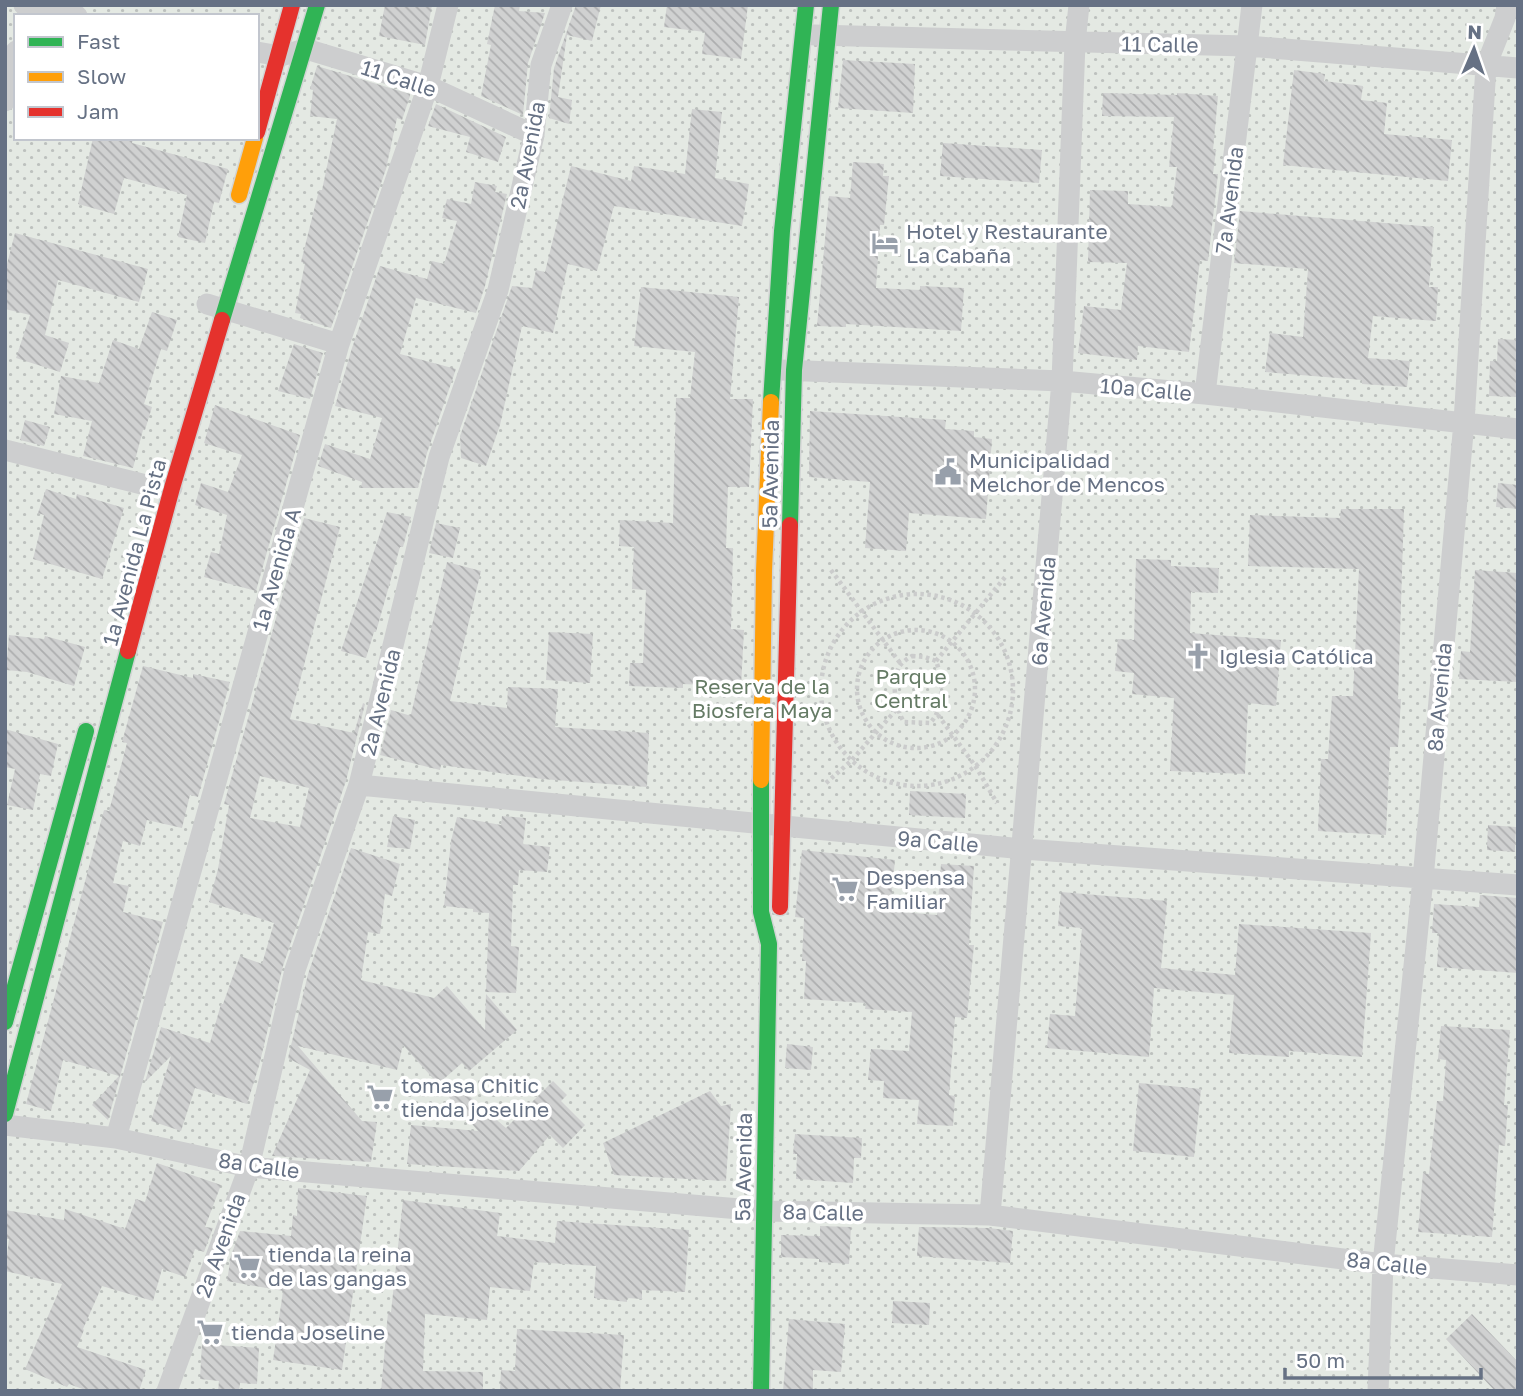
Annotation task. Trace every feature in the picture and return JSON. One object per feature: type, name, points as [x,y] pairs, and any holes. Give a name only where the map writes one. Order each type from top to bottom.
[{"type":"street","points":[[25,5],[68,14]]},
{"type":"street","points":[[259,125],[292,5]]},
{"type":"street","name":"1a Avenida La Pista","points":[[5,1114],[159,487],[211,306],[306,49],[317,5]]},
{"type":"street","name":"1a Avenida A","points":[[117,1138],[339,344],[428,86],[448,5]]},
{"type":"street","name":"2a Avenida","points":[[167,1391],[249,1167],[295,970],[359,785],[439,457],[498,290],[534,135],[541,65],[562,5]]},
{"type":"street","name":"5a Avenida","points":[[761,1391],[769,944],[779,909],[782,827],[785,220],[806,5]]},
{"type":"street","name":"5a Avenida","points":[[769,944],[761,912],[762,652],[783,370],[809,223],[831,5]]},
{"type":"street","name":"6a Avenida","points":[[990,1215],[1062,381],[1075,43],[1079,5]]},
{"type":"street","name":"7a Avenida","points":[[1205,394],[1252,5]]},
{"type":"street","name":"8a Avenida","points":[[1378,1391],[1383,1264],[1423,879],[1464,422],[1486,66],[1505,18],[1507,5]]},
{"type":"street","name":"11 Calle","points":[[802,35],[1247,46],[1518,68]]},
{"type":"street","points":[[259,52],[280,56],[306,49]]},
{"type":"street","name":"11 Calle","points":[[306,49],[428,86],[534,135]]},
{"type":"street","points":[[5,101],[14,60]]},
{"type":"street","points":[[233,215],[255,140]]},
{"type":"street","points":[[785,220],[809,223]]},
{"type":"street","points":[[211,306],[339,344]]},
{"type":"street","name":"10a Calle","points":[[783,370],[1062,381],[1518,429]]},
{"type":"street","points":[[5,450],[159,487]]},
{"type":"street","points":[[5,1022],[89,722]]},
{"type":"street","name":"9a Calle","points":[[359,785],[1023,849],[1518,886]]},
{"type":"street","name":"8a Calle","points":[[5,1125],[117,1138],[249,1167],[764,1211],[990,1215],[1383,1264],[1518,1275]]},
{"type":"path","points":[[831,570],[900,663]]},
{"type":"path","points":[[936,661],[1006,576]]},
{"type":"path","points":[[907,594],[932,595],[956,601],[977,614],[994,632],[1007,654],[1013,678],[1013,704],[1006,728],[994,749],[976,767],[952,780],[926,786],[899,785],[873,776],[851,761],[835,742],[824,720],[820,696],[822,671],[830,648],[843,627],[861,611],[883,599],[907,594]]},
{"type":"path","points":[[918,629],[937,633],[953,642],[965,655],[973,671],[976,689],[973,706],[965,722],[953,735],[939,744],[914,747],[890,742],[876,733],[865,719],[858,702],[856,685],[860,667],[869,652],[883,639],[900,631],[918,629]]},
{"type":"path","points":[[912,656],[936,661],[942,676],[938,715],[930,723],[904,722],[896,710],[896,674],[900,663],[912,656]]},
{"type":"path","points":[[826,783],[851,761],[896,710]]},
{"type":"path","points":[[938,715],[976,767],[997,803]]},
{"type":"green space","name":"Reserva de la Biosfera Maya","points":[[5,5],[1518,5],[1518,1391],[5,1391]]},
{"type":"building","points":[[385,5],[432,5],[425,45],[379,36]]},
{"type":"building","points":[[495,5],[520,5],[519,11],[545,13],[528,63],[523,115],[481,96],[491,45],[487,44]]},
{"type":"building","points":[[576,5],[601,5],[592,41],[567,35],[558,97],[572,100],[569,124],[549,118],[554,68]]},
{"type":"building","points":[[667,5],[748,5],[741,59],[702,54],[705,32],[664,27]]},
{"type":"building","points":[[843,60],[915,64],[913,113],[838,108]]},
{"type":"building","points":[[317,66],[410,94],[402,120],[397,118],[386,169],[331,328],[300,318],[301,314],[295,313],[305,263],[301,262],[319,190],[322,190],[337,119],[310,116],[313,90],[310,89]]},
{"type":"building","points":[[1294,70],[1325,74],[1324,81],[1363,86],[1361,100],[1387,103],[1384,134],[1452,140],[1448,181],[1283,165]]},
{"type":"building","points":[[1103,93],[1218,96],[1213,174],[1218,174],[1208,261],[1200,260],[1189,352],[1138,346],[1137,360],[1078,353],[1084,306],[1121,310],[1127,263],[1088,262],[1090,190],[1128,191],[1128,204],[1172,207],[1177,167],[1169,167],[1174,117],[1102,116]]},
{"type":"building","points":[[436,104],[506,137],[498,162],[466,152],[470,137],[428,126]]},
{"type":"building","points":[[692,109],[722,112],[715,178],[749,184],[742,226],[614,206],[597,271],[568,264],[553,333],[522,326],[500,425],[486,466],[461,458],[460,436],[512,286],[532,288],[536,270],[545,272],[571,166],[631,181],[634,166],[685,174]]},
{"type":"building","points":[[93,140],[133,140],[132,143],[228,169],[219,203],[214,202],[205,243],[178,237],[187,195],[124,178],[114,214],[78,204]]},
{"type":"building","points":[[943,143],[1042,150],[1039,183],[940,176]]},
{"type":"building","points":[[853,162],[884,164],[883,176],[889,176],[884,225],[880,225],[876,288],[964,288],[961,331],[846,324],[846,327],[817,326],[829,196],[850,198]]},
{"type":"building","points":[[475,182],[497,186],[495,192],[507,194],[476,313],[416,298],[400,354],[456,369],[418,488],[361,488],[362,482],[318,466],[325,444],[370,459],[382,418],[335,406],[380,266],[427,279],[432,261],[444,264],[457,221],[442,218],[447,199],[471,204]]},
{"type":"building","points":[[1240,211],[1434,227],[1429,287],[1438,287],[1436,321],[1373,316],[1368,358],[1410,361],[1407,387],[1362,384],[1362,380],[1265,372],[1270,333],[1303,337],[1308,269],[1234,263]]},
{"type":"building","points":[[15,233],[148,269],[139,302],[58,280],[45,335],[69,343],[60,372],[16,358],[30,315],[5,309],[5,272]]},
{"type":"building","points":[[641,287],[739,297],[730,399],[753,399],[749,487],[728,487],[726,548],[733,548],[731,629],[744,630],[741,687],[683,684],[683,688],[629,686],[630,663],[643,663],[646,590],[632,589],[634,547],[619,546],[620,520],[673,523],[676,398],[690,398],[695,352],[634,346]]},
{"type":"building","points":[[152,312],[177,320],[167,351],[161,349],[144,404],[152,407],[133,468],[83,456],[92,421],[54,414],[61,376],[99,383],[113,340],[139,349]]},
{"type":"building","points":[[1498,339],[1518,340],[1518,397],[1489,396],[1490,361],[1497,361]]},
{"type":"building","points":[[294,344],[323,353],[310,399],[278,391]]},
{"type":"building","points":[[215,405],[300,435],[256,591],[204,577],[211,552],[219,554],[227,515],[195,505],[201,483],[228,492],[242,455],[204,443]]},
{"type":"building","points":[[810,411],[946,420],[945,429],[974,431],[974,437],[992,439],[986,519],[909,513],[906,551],[865,548],[870,482],[809,477]]},
{"type":"building","points":[[25,420],[50,427],[44,446],[20,440]]},
{"type":"building","points":[[1498,483],[1518,485],[1518,509],[1496,507]]},
{"type":"building","points":[[46,489],[76,499],[77,494],[124,508],[102,579],[33,559],[44,515],[38,513]]},
{"type":"building","points":[[1341,509],[1404,509],[1398,699],[1401,699],[1398,747],[1390,747],[1386,835],[1318,831],[1321,759],[1328,759],[1332,696],[1353,696],[1359,569],[1248,566],[1250,515],[1340,518]]},
{"type":"building","points":[[387,512],[411,517],[366,658],[341,651]]},
{"type":"building","points":[[304,518],[340,527],[290,719],[354,733],[363,703],[365,704],[346,781],[283,966],[247,1104],[195,1088],[181,1131],[151,1121],[171,1056],[145,1082],[161,1027],[210,1043],[221,1004],[240,956],[262,964],[274,923],[209,902],[218,869],[229,805],[224,804]],"holes":[[[260,776],[309,788],[300,827],[250,818]]]},
{"type":"building","points":[[436,523],[460,528],[453,558],[429,553]]},
{"type":"building","points":[[1136,559],[1171,560],[1171,566],[1219,568],[1218,593],[1191,592],[1190,633],[1281,640],[1276,706],[1248,703],[1245,774],[1170,771],[1174,698],[1132,694],[1134,673],[1115,671],[1118,639],[1134,640]]},
{"type":"building","points":[[447,562],[481,571],[450,701],[507,708],[508,687],[558,689],[555,727],[649,733],[647,787],[542,779],[441,765],[440,770],[380,755],[391,710],[411,714]]},
{"type":"building","points":[[1475,570],[1518,573],[1518,682],[1459,679],[1461,651],[1470,652]]},
{"type":"building","points":[[549,632],[593,634],[590,683],[546,680]]},
{"type":"building","points":[[9,635],[44,639],[45,636],[85,647],[74,686],[27,672],[6,670]]},
{"type":"building","points":[[143,666],[193,678],[193,674],[230,682],[198,797],[190,795],[182,828],[147,820],[140,846],[123,841],[113,883],[129,886],[123,912],[163,922],[108,1120],[92,1105],[119,1076],[63,1060],[51,1111],[26,1104],[104,810],[109,811],[127,743],[122,742]]},
{"type":"building","points":[[5,729],[58,744],[51,776],[40,774],[33,810],[7,805],[15,769],[5,767]]},
{"type":"building","points":[[910,791],[966,794],[965,818],[909,815]]},
{"type":"building","points":[[393,816],[415,820],[410,849],[387,847]]},
{"type":"building","points":[[502,816],[526,818],[523,844],[550,847],[547,872],[519,870],[518,885],[513,885],[511,946],[519,947],[516,993],[486,992],[489,913],[444,906],[451,841],[457,817],[501,825]]},
{"type":"building","points":[[1488,825],[1516,827],[1515,852],[1487,850]]},
{"type":"building","points":[[351,848],[400,864],[392,896],[385,894],[380,934],[368,932],[361,980],[434,998],[447,986],[485,1030],[486,994],[517,1030],[469,1071],[462,1063],[438,1084],[403,1045],[397,1070],[298,1046],[362,1121],[377,1122],[371,1162],[272,1156],[310,1070],[288,1058],[308,974]]},
{"type":"building","points":[[802,850],[895,860],[890,911],[937,915],[941,864],[974,866],[969,945],[974,945],[967,1018],[955,1017],[949,1095],[955,1096],[953,1126],[917,1124],[919,1100],[883,1098],[884,1081],[868,1080],[871,1049],[909,1051],[912,1012],[865,1009],[866,1003],[804,999],[804,918],[795,917]]},
{"type":"building","points":[[1061,892],[1167,901],[1161,968],[1235,975],[1239,924],[1371,933],[1362,1057],[1289,1051],[1289,1057],[1229,1053],[1234,995],[1154,988],[1149,1057],[1047,1048],[1050,1014],[1075,1016],[1082,928],[1058,926]]},
{"type":"building","points":[[1480,895],[1517,898],[1518,973],[1437,967],[1439,933],[1432,933],[1434,904],[1479,907]]},
{"type":"building","points":[[1441,1026],[1510,1030],[1504,1105],[1508,1105],[1505,1146],[1499,1145],[1492,1237],[1418,1232],[1423,1173],[1429,1174],[1437,1101],[1443,1101],[1446,1060],[1438,1059]]},
{"type":"building","points":[[787,1044],[813,1047],[811,1070],[785,1068]]},
{"type":"building","points":[[452,1081],[506,1128],[553,1081],[567,1095],[561,1101],[585,1125],[563,1148],[550,1135],[519,1171],[407,1164],[411,1125],[478,1131],[443,1090]]},
{"type":"building","points":[[1139,1083],[1201,1089],[1194,1157],[1133,1151]]},
{"type":"building","points":[[710,1091],[721,1106],[731,1104],[726,1181],[614,1175],[603,1143]]},
{"type":"building","points":[[795,1134],[862,1138],[861,1158],[854,1158],[853,1183],[796,1179],[797,1154],[793,1154]]},
{"type":"building","points":[[157,1163],[221,1185],[205,1227],[213,1228],[204,1252],[195,1249],[185,1277],[162,1269],[153,1301],[102,1286],[83,1329],[77,1347],[146,1370],[139,1391],[88,1391],[69,1384],[67,1387],[25,1369],[62,1284],[5,1271],[9,1239],[5,1239],[5,1210],[64,1220],[65,1209],[125,1229],[136,1199],[145,1202]]},
{"type":"building","points":[[298,1188],[367,1196],[342,1370],[273,1360],[283,1291],[227,1281],[229,1261],[240,1231],[291,1236],[293,1215],[297,1216]]},
{"type":"building","points":[[403,1200],[500,1213],[497,1236],[555,1243],[557,1221],[689,1230],[685,1292],[642,1290],[642,1299],[627,1298],[627,1302],[594,1298],[596,1266],[534,1262],[530,1291],[490,1287],[487,1320],[425,1314],[423,1371],[483,1372],[483,1391],[381,1391]]},
{"type":"building","points":[[820,1226],[851,1227],[849,1264],[781,1257],[781,1235],[820,1236]]},
{"type":"building","points":[[919,1227],[1013,1231],[1010,1263],[917,1256]]},
{"type":"building","points":[[893,1301],[930,1303],[929,1325],[892,1323]]},
{"type":"building","points":[[1472,1314],[1518,1362],[1518,1391],[1495,1391],[1446,1339]]},
{"type":"building","points":[[789,1319],[845,1324],[841,1372],[813,1370],[813,1391],[783,1391]]},
{"type":"building","points":[[517,1329],[624,1335],[620,1391],[500,1391],[501,1370],[515,1371]]},
{"type":"building","points":[[202,1344],[259,1348],[257,1384],[240,1383],[239,1391],[218,1391],[219,1381],[200,1379]]},
{"type":"traffic: fast","points":[[222,320],[317,5]]},
{"type":"traffic: fast","points":[[771,402],[782,231],[806,5]]},
{"type":"traffic: fast","points":[[790,525],[794,370],[831,5]]},
{"type":"traffic: fast","points":[[5,1114],[128,651]]},
{"type":"traffic: fast","points":[[5,1022],[86,731]]},
{"type":"traffic: fast","points":[[761,780],[761,912],[769,944],[761,1391]]},
{"type":"traffic: slow","points":[[239,195],[254,140]]},
{"type":"traffic: slow","points":[[761,780],[764,571],[771,402]]},
{"type":"traffic: jam","points":[[259,125],[292,5]]},
{"type":"traffic: jam","points":[[128,651],[172,488],[222,320]]},
{"type":"traffic: jam","points":[[780,907],[790,525]]},
{"type":"place","name":"Hotel y Restaurante La Cabaña","points":[[885,243]]},
{"type":"place","name":"Municipalidad Melchor de Mencos","points":[[948,472]]},
{"type":"place","name":"Iglesia Católica","points":[[1198,656]]},
{"type":"place","name":"Despensa Familiar","points":[[845,889]]},
{"type":"place","name":"tomasa Chitic tienda joseline","points":[[380,1097]]},
{"type":"place","name":"tienda la reina de las gangas","points":[[247,1266]]},
{"type":"place","name":"tienda Joseline","points":[[210,1332]]},
{"type":"park label","name":"Parque Central","points":[[911,688]]}]
